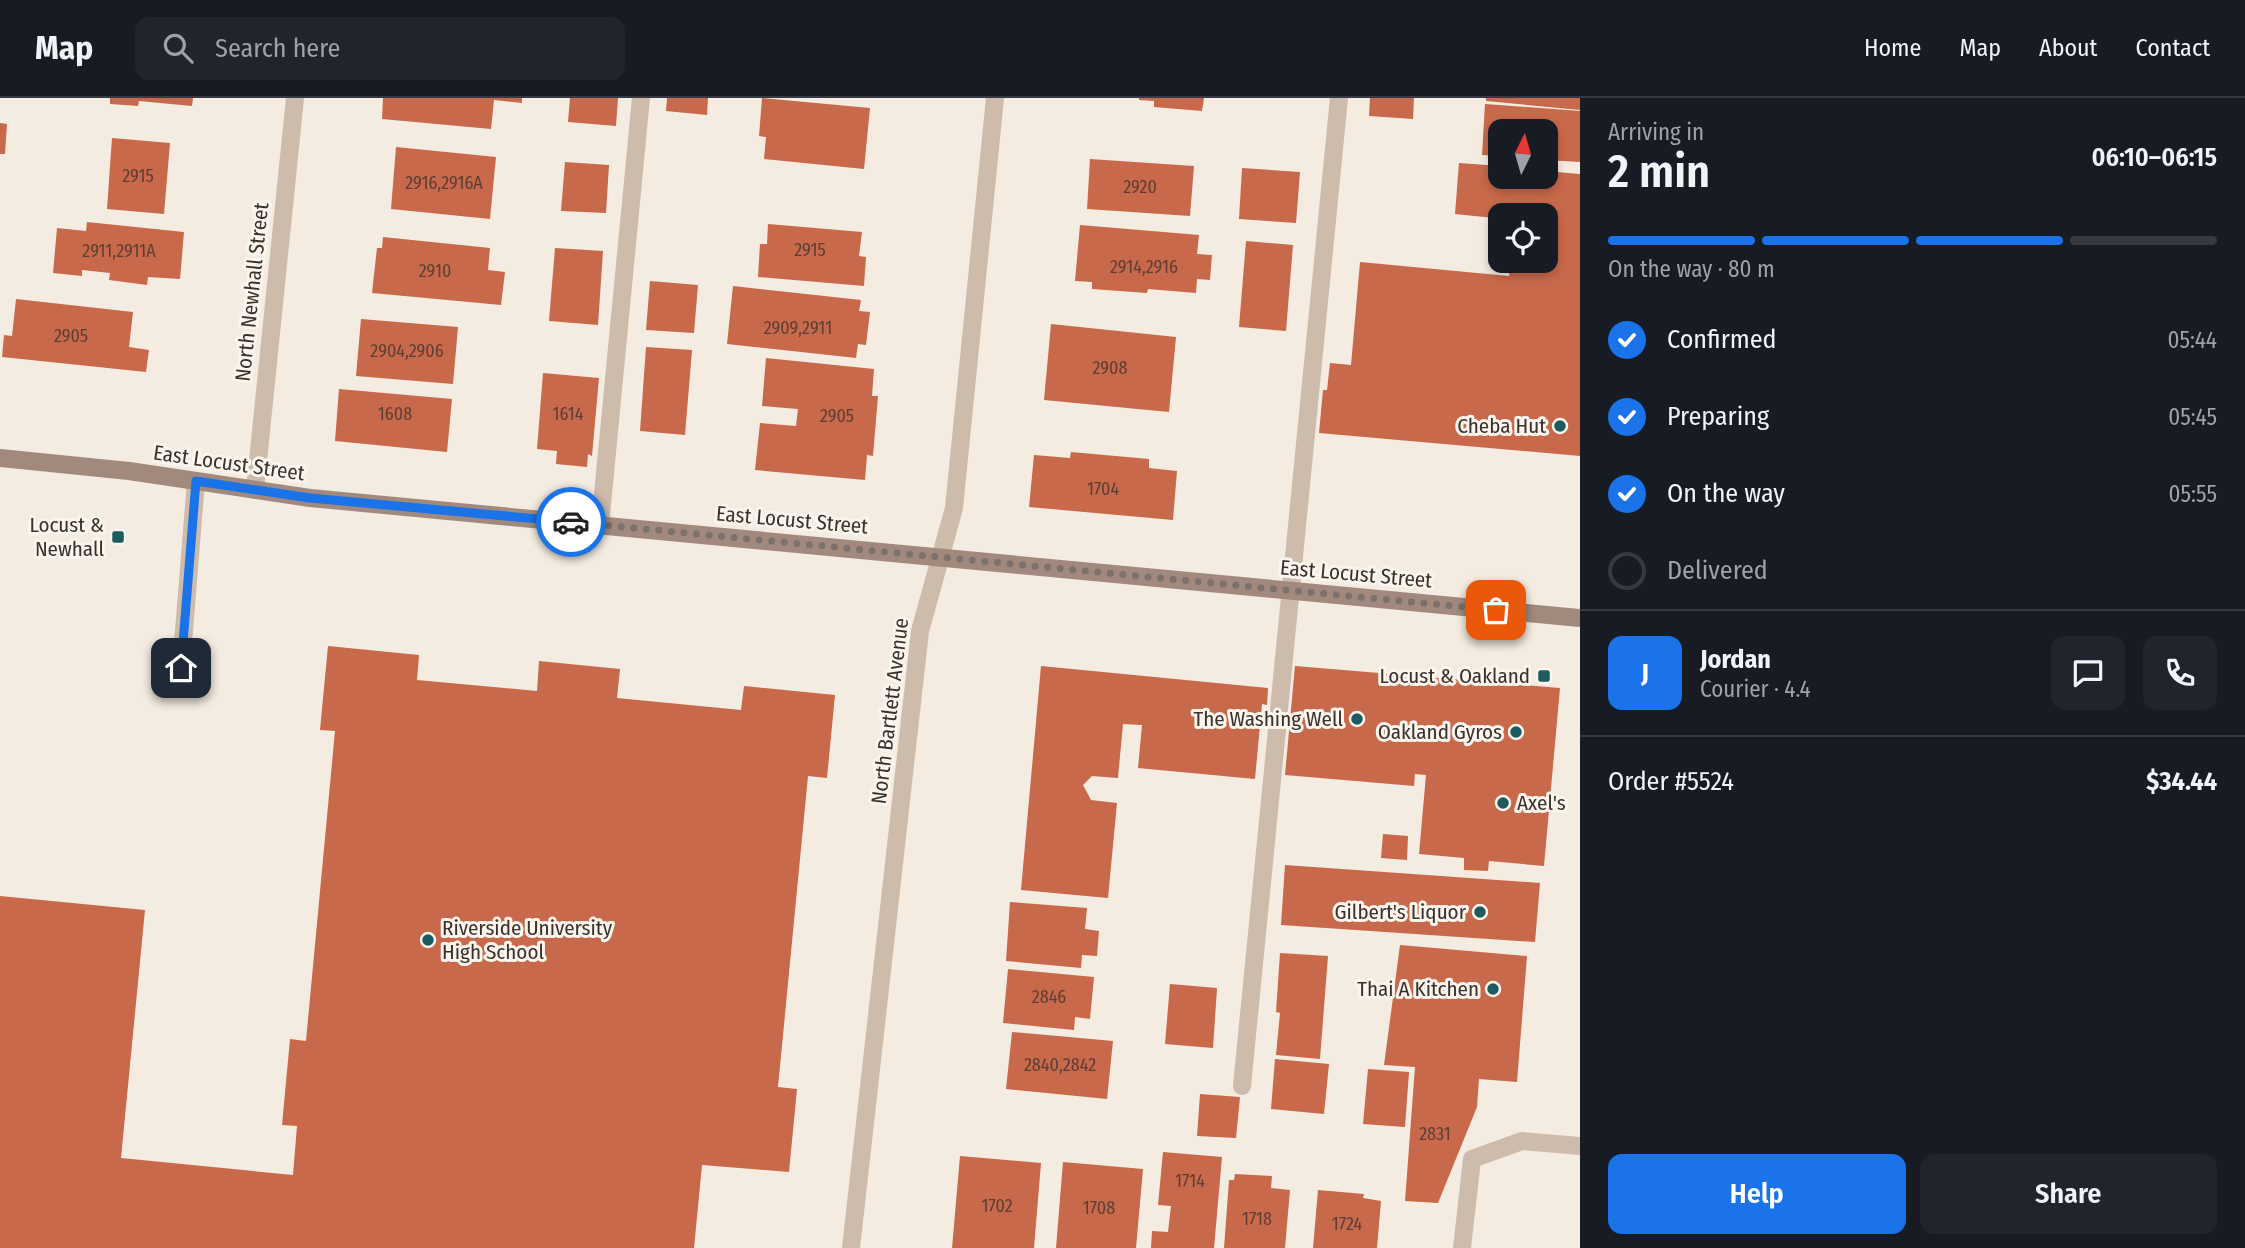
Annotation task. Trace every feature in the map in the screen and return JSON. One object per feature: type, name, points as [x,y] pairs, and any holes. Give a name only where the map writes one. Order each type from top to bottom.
[{"type":"main road","name":"East Locust Street","points":[[0,458],[130,471],[310,498],[1580,618]]},
{"type":"street","name":"North Newhall Street","points":[[255,490],[295,98]]},
{"type":"street","points":[[600,525],[641,98]]},
{"type":"street","name":"North Bartlett Avenue","points":[[850,1248],[920,631],[954,508],[995,98]]},
{"type":"street","points":[[1242,1086],[1339,98]]},
{"type":"street","points":[[181,668],[196,481]]},
{"type":"street","points":[[1462,1248],[1472,1159],[1522,1141],[1580,1146]]},
{"type":"building","points":[[110,98],[193,98],[192,106],[139,101],[138,106],[110,104]]},
{"type":"building","points":[[383,98],[522,98],[522,103],[494,100],[491,129],[382,119]]},
{"type":"building","points":[[570,98],[618,98],[616,126],[568,122]]},
{"type":"building","points":[[667,98],[708,98],[707,115],[666,111]]},
{"type":"building","points":[[762,98],[870,108],[864,169],[764,159],[766,137],[759,136]]},
{"type":"building","points":[[1139,98],[1204,98],[1202,111],[1154,107],[1154,101]]},
{"type":"building","points":[[1370,98],[1414,98],[1413,119],[1369,116]]},
{"type":"building","points":[[1486,98],[1580,98],[1580,110],[1486,101]]},
{"type":"building","points":[[1485,104],[1580,111],[1580,162],[1558,161],[1558,119],[1488,119],[1488,155],[1482,155]]},
{"type":"building","points":[[0,123],[7,124],[5,154],[0,154]]},
{"type":"building","points":[[112,138],[170,143],[164,214],[107,209]]},
{"type":"building","points":[[396,147],[496,157],[490,219],[391,209]]},
{"type":"building","points":[[1090,159],[1194,166],[1190,216],[1087,209]]},
{"type":"building","points":[[565,162],[609,165],[606,213],[561,211]]},
{"type":"building","points":[[1459,163],[1488,165],[1488,189],[1558,189],[1558,172],[1580,174],[1580,456],[1319,433],[1323,390],[1327,390],[1330,363],[1351,365],[1360,262],[1509,276],[1509,273],[1558,273],[1558,203],[1488,203],[1488,217],[1455,214]]},
{"type":"building","points":[[1242,168],[1300,172],[1296,223],[1239,219]]},
{"type":"building","points":[[87,222],[184,232],[180,279],[148,277],[147,285],[109,280],[110,273],[82,270],[82,276],[53,273],[57,228],[86,231]]},
{"type":"building","points":[[768,224],[862,232],[859,256],[866,257],[864,286],[758,277],[760,244],[767,244]]},
{"type":"building","points":[[1080,225],[1199,235],[1197,254],[1212,255],[1210,280],[1197,279],[1196,293],[1148,289],[1147,293],[1092,289],[1092,282],[1075,281]]},
{"type":"building","points":[[383,237],[490,248],[488,270],[505,272],[501,305],[372,293],[377,248],[382,248]]},
{"type":"building","points":[[1246,241],[1293,245],[1286,331],[1239,327]]},
{"type":"building","points":[[555,248],[603,251],[598,325],[549,321]]},
{"type":"building","points":[[650,281],[698,285],[694,333],[646,330]]},
{"type":"building","points":[[733,286],[861,300],[859,311],[870,312],[866,345],[858,344],[856,358],[727,344]]},
{"type":"building","points":[[16,299],[133,312],[129,347],[149,350],[146,372],[2,357],[4,335],[12,336]]},
{"type":"building","points":[[361,319],[458,327],[453,384],[356,376]]},
{"type":"building","points":[[1051,324],[1176,337],[1169,412],[1044,400]]},
{"type":"building","points":[[646,347],[692,350],[685,435],[640,431]]},
{"type":"building","points":[[766,358],[874,369],[872,396],[878,396],[873,456],[867,455],[865,480],[755,470],[760,423],[796,426],[798,409],[762,406]]},
{"type":"building","points":[[543,373],[599,378],[592,456],[588,454],[587,467],[556,464],[557,451],[537,449]]},
{"type":"building","points":[[339,389],[452,399],[447,452],[335,441]]},
{"type":"building","points":[[1071,452],[1149,459],[1149,468],[1177,471],[1173,520],[1029,507],[1034,455],[1070,458]]},
{"type":"building","points":[[328,646],[419,655],[417,680],[537,691],[539,661],[620,669],[617,698],[741,710],[744,686],[835,695],[827,778],[808,776],[778,1087],[797,1089],[789,1172],[702,1165],[694,1248],[0,1248],[0,896],[145,910],[121,1158],[293,1175],[297,1126],[282,1125],[290,1039],[306,1041],[335,731],[320,730]]},
{"type":"building","points":[[1041,666],[1268,688],[1267,705],[1262,704],[1255,779],[1138,768],[1142,725],[1123,724],[1118,778],[1092,776],[1083,785],[1091,800],[1117,803],[1108,898],[1021,890]]},
{"type":"building","points":[[1295,666],[1560,688],[1544,866],[1489,861],[1488,871],[1464,870],[1464,858],[1419,854],[1426,775],[1415,774],[1414,786],[1285,775]]},
{"type":"building","points":[[1383,834],[1408,836],[1407,860],[1381,858]]},
{"type":"building","points":[[1285,865],[1540,883],[1535,942],[1281,925]]},
{"type":"building","points":[[1010,902],[1087,908],[1085,929],[1099,931],[1097,956],[1082,955],[1081,968],[1006,961]]},
{"type":"building","points":[[1400,945],[1527,956],[1517,1082],[1479,1079],[1477,1107],[1438,1203],[1405,1201],[1415,1067],[1384,1065]]},
{"type":"building","points":[[1280,953],[1328,956],[1320,1059],[1276,1055],[1280,1013],[1276,1012]]},
{"type":"building","points":[[1008,969],[1094,977],[1090,1019],[1075,1017],[1074,1030],[1003,1023]]},
{"type":"building","points":[[1170,984],[1217,988],[1213,1048],[1165,1044]]},
{"type":"building","points":[[1012,1032],[1113,1041],[1107,1099],[1006,1089]]},
{"type":"building","points":[[1275,1059],[1329,1064],[1324,1114],[1271,1109]]},
{"type":"building","points":[[1368,1069],[1409,1072],[1405,1127],[1363,1124]]},
{"type":"building","points":[[1200,1094],[1240,1097],[1236,1138],[1197,1136]]},
{"type":"building","points":[[1163,1152],[1222,1157],[1214,1248],[1151,1248],[1152,1231],[1168,1232],[1171,1206],[1158,1205]]},
{"type":"building","points":[[960,1156],[1041,1163],[1034,1248],[952,1248]]},
{"type":"building","points":[[1063,1162],[1143,1169],[1136,1248],[1056,1248]]},
{"type":"building","points":[[1235,1174],[1272,1176],[1271,1188],[1290,1190],[1285,1248],[1224,1248],[1229,1180],[1234,1180]]},
{"type":"building","points":[[1318,1190],[1364,1194],[1363,1198],[1381,1201],[1377,1248],[1313,1248]]},
{"type":"way so far","points":[[571,522],[1496,610]]},
{"type":"place","name":"Cheba Hut","points":[[1560,426]]},
{"type":"place","name":"Locust & Newhall","points":[[118,537]]},
{"type":"place","name":"Locust & Oakland","points":[[1544,676]]},
{"type":"place","name":"The Washing Well","points":[[1357,719]]},
{"type":"place","name":"Oakland Gyros","points":[[1516,732]]},
{"type":"place","name":"Axel's","points":[[1503,803]]},
{"type":"place","name":"Gilbert's Liquor","points":[[1480,912]]},
{"type":"place","name":"Riverside University High School","points":[[428,940]]},
{"type":"place","name":"Thai A Kitchen","points":[[1493,989]]},
{"type":"route","points":[[181,668],[196,481],[310,498],[571,522]]}]
